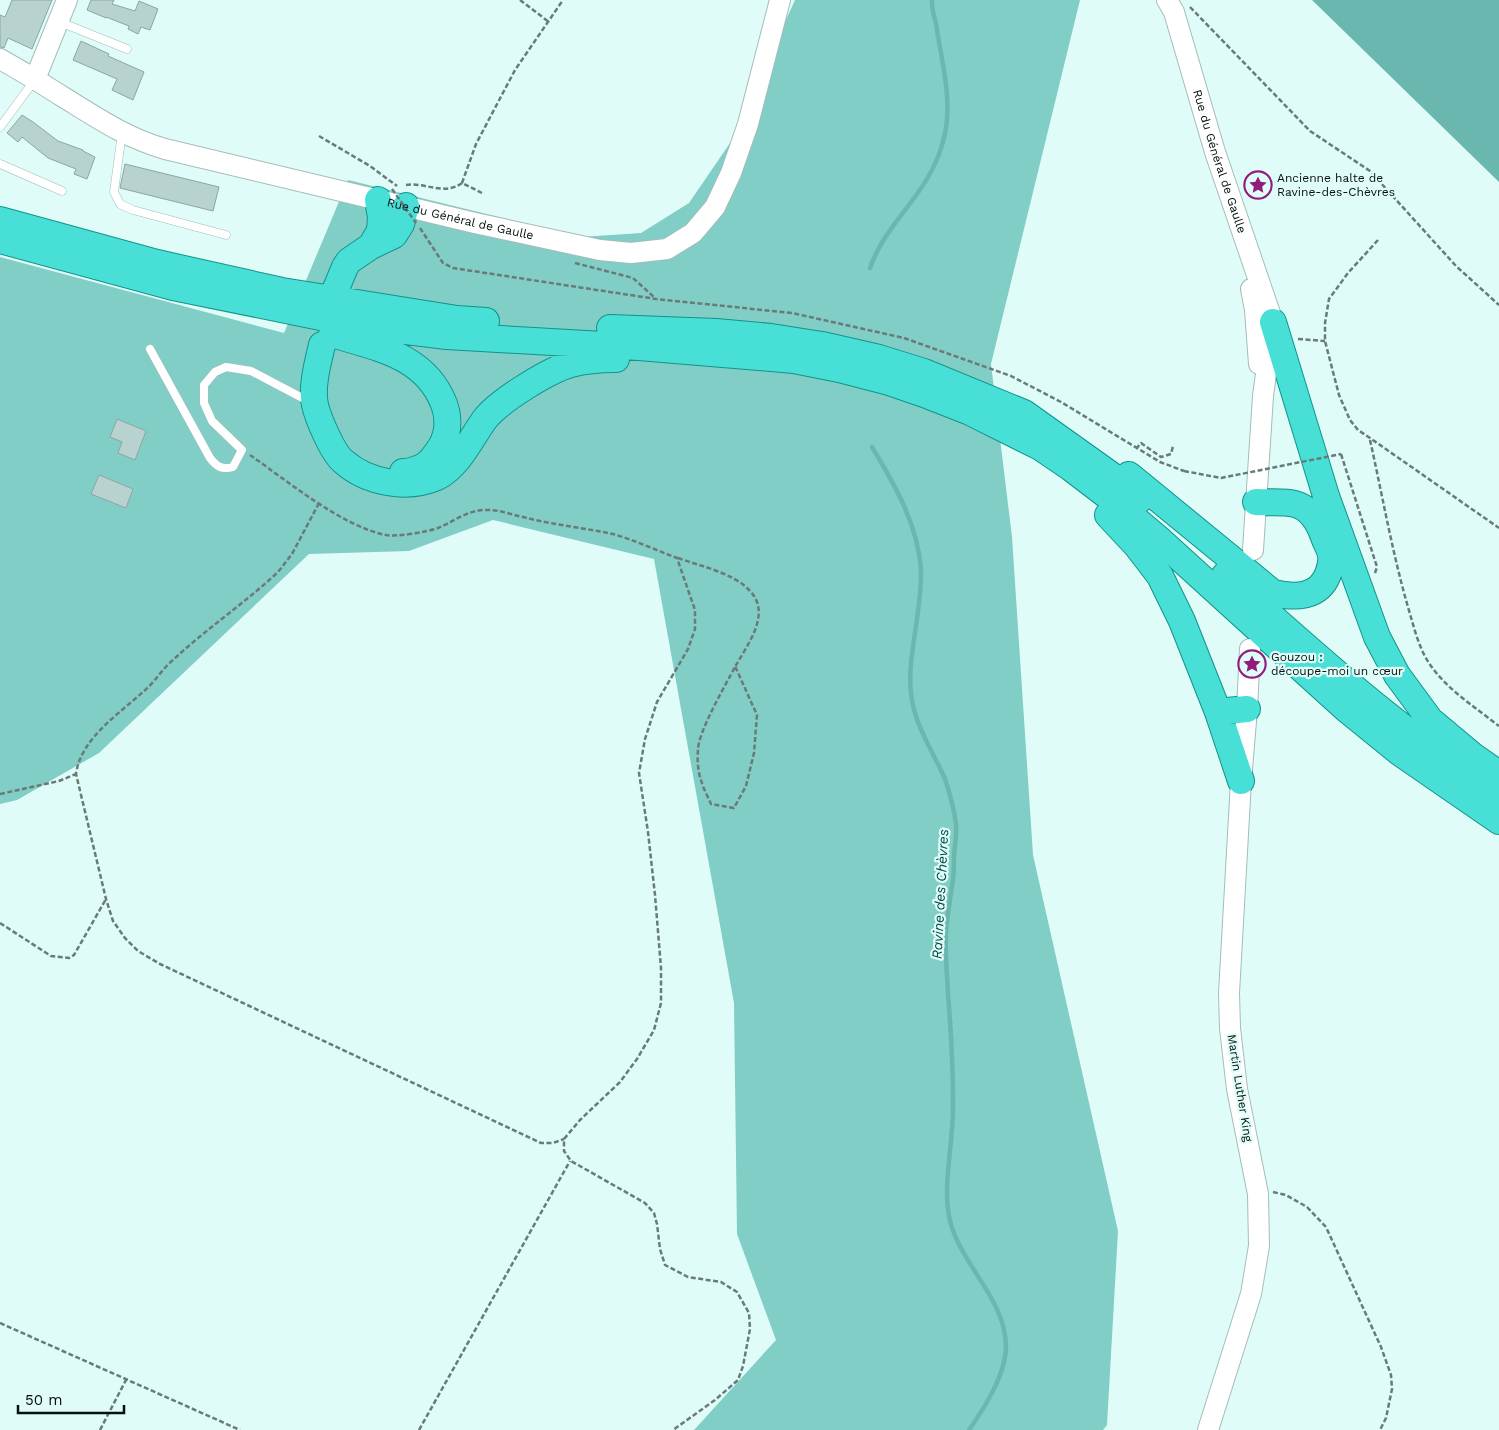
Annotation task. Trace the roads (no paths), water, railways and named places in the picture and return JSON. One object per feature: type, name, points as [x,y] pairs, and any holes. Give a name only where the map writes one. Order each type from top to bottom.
[{"type":"highway","points":[[335,292],[344,267],[354,256],[394,235],[401,224],[395,199]]},
{"type":"highway","points":[[0,220],[157,263],[282,291],[457,319],[514,324],[716,332],[771,337],[822,345],[879,358],[924,372],[1054,426],[1104,457],[1222,550],[1273,593],[1295,596],[1314,591],[1326,580],[1330,569],[1331,555],[1319,524],[1306,510],[1295,504],[1256,502]]},
{"type":"highway","points":[[0,240],[173,287],[390,352],[411,362],[431,380],[441,396],[447,411],[447,430],[442,446],[427,465],[407,472],[381,470],[355,460],[329,440]]},
{"type":"highway","points":[[173,287],[365,326],[447,336],[639,347],[794,360],[889,382],[970,412],[1040,447],[1109,497],[1161,541],[1346,709],[1399,752],[1499,821]]},
{"type":"highway","points":[[1275,330],[1326,496],[1377,637],[1397,675],[1430,720],[1499,774]]},
{"type":"highway","points":[[322,345],[317,364],[314,391],[315,404],[329,440],[342,462],[368,476],[395,484],[423,482],[439,476],[455,462],[487,416],[516,392],[551,372],[571,364],[605,359],[758,366],[794,360]]},
{"type":"highway","points":[[889,382],[904,392],[1012,444],[1054,471],[1102,509],[1137,546],[1160,576],[1182,620],[1218,712],[1241,781]]},
{"type":"highway","points":[[1024,414],[1111,475],[1288,631],[1391,718],[1474,779],[1499,794]]},
{"type":"highway","points":[[1218,712],[1247,709]]},
{"type":"street","points":[[35,79],[67,0]]},
{"type":"street","name":"Rue du Général de Gaulle","points":[[0,59],[122,133],[142,142],[165,149],[395,199],[475,223],[600,250],[631,253],[667,249],[693,233],[715,208],[731,173],[748,124],[780,0]]},
{"type":"street","name":"Rue du Général de Gaulle","points":[[1167,0],[1174,12],[1215,152],[1275,330]]},
{"type":"street","points":[[1245,241],[1255,310],[1263,396]]},
{"type":"street","points":[[1253,550],[1263,396],[1275,330]]},
{"type":"street","name":"Martin Luther King","points":[[1208,1430],[1251,1294],[1259,1246],[1260,1223],[1256,1187],[1237,1089],[1230,1028],[1229,993],[1250,649]]},
{"type":"lane","points":[[58,22],[127,49]]},
{"type":"lane","points":[[0,127],[35,79]]},
{"type":"lane","points":[[122,133],[114,192],[120,204],[133,210],[226,235]]},
{"type":"lane","points":[[0,164],[62,191]]},
{"type":"lane","points":[[150,349],[216,466],[233,467],[242,450],[212,421],[204,403],[204,385],[214,372],[226,367],[251,371],[315,404]]},
{"type":"waterway","name":"Ravine des Chèvres","points":[[870,268],[885,238],[927,179],[939,154],[944,137],[947,116],[947,91],[932,0]]},
{"type":"waterway","name":"Ravine des Chèvres","points":[[872,447],[904,506],[919,553],[921,586],[911,662],[911,693],[920,727],[945,779],[956,824],[954,874],[946,940],[953,1088],[953,1115],[947,1184],[948,1210],[952,1228],[959,1245],[997,1310],[1003,1327],[1006,1346],[999,1379],[988,1401],[969,1430]]},
{"type":"place","name":"Ancienne halte de Ravine-des-Chèvres","points":[[1258,185]]},
{"type":"place","name":"Gouzou : découpe-moi un cœur","points":[[1252,664]]}]
